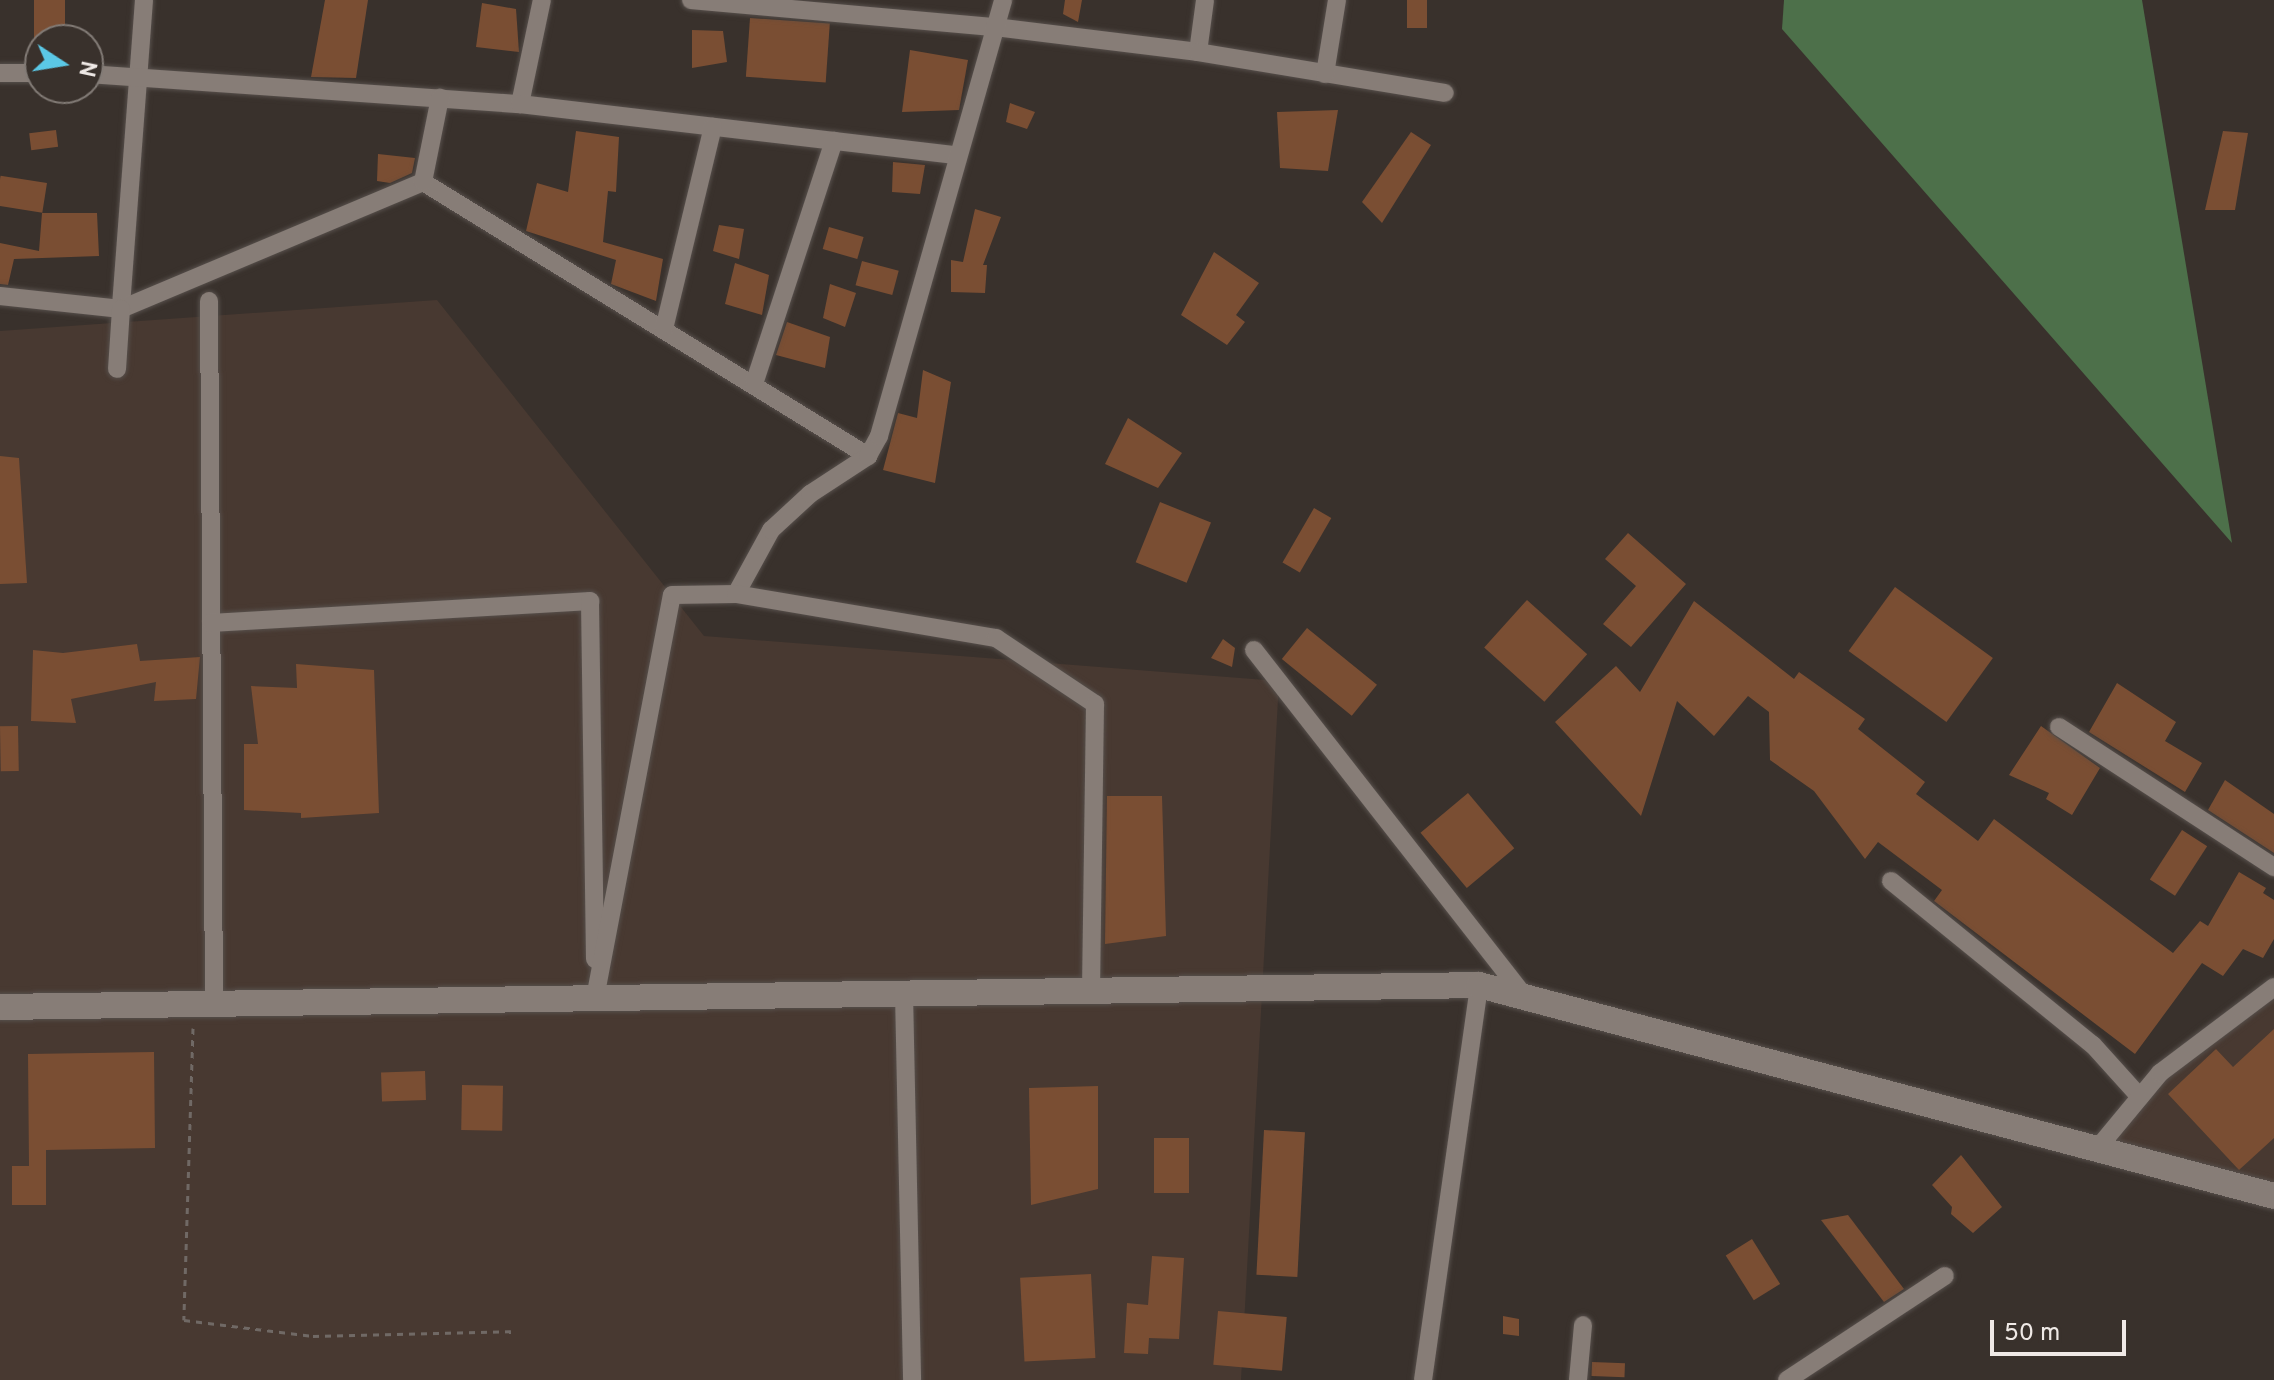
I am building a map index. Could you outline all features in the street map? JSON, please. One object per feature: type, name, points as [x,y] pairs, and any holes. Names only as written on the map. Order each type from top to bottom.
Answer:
[{"type":"main road","points":[[0,1007],[1479,985],[2274,1196]]},
{"type":"street","points":[[117,369],[144,0]]},
{"type":"street","points":[[520,104],[542,0]]},
{"type":"street","points":[[691,0],[995,27],[1198,52],[1445,93]]},
{"type":"street","points":[[736,594],[771,530],[810,494],[868,456],[879,436],[1003,0]]},
{"type":"street","points":[[1198,52],[1205,0]]},
{"type":"street","points":[[1325,74],[1337,0]]},
{"type":"street","points":[[0,73],[24,73]]},
{"type":"street","points":[[104,74],[139,74],[520,104],[957,155]]},
{"type":"street","points":[[423,182],[440,98]]},
{"type":"street","points":[[664,329],[713,127]]},
{"type":"street","points":[[754,384],[834,141]]},
{"type":"street","points":[[423,182],[868,456]]},
{"type":"street","points":[[0,296],[121,309],[423,182]]},
{"type":"street","points":[[204,1004],[211,623],[209,301]]},
{"type":"street","points":[[595,998],[672,595],[736,594],[996,638],[1095,704],[1091,991]]},
{"type":"street","points":[[211,623],[590,601],[595,998]]},
{"type":"street","points":[[1254,650],[1524,996]]},
{"type":"street","points":[[2059,727],[2274,867]]},
{"type":"street","points":[[1891,881],[2093,1045],[2140,1097]]},
{"type":"street","points":[[1423,1380],[1479,985]]},
{"type":"street","points":[[2097,1149],[2160,1073],[2274,987]]},
{"type":"street","points":[[904,993],[912,1380]]},
{"type":"street","points":[[1787,1380],[1945,1276]]},
{"type":"street","points":[[1578,1380],[1583,1325]]},
{"type":"path","points":[[204,1004],[184,1320],[313,1336],[511,1331]]},
{"type":"shaded area","points":[[437,300],[704,636],[1279,681],[1241,1380],[0,1380],[0,331]]},
{"type":"shaded area","points":[[2274,987],[2274,1196],[2097,1149],[2160,1073]]},
{"type":"green space","points":[[1784,0],[2142,0],[2232,543],[1782,29]]},
{"type":"building","points":[[34,0],[65,0],[65,24],[34,24]]},
{"type":"building","points":[[325,0],[368,0],[356,78],[311,77]]},
{"type":"building","points":[[1065,0],[1082,0],[1078,22],[1063,14]]},
{"type":"building","points":[[1407,0],[1427,0],[1427,28],[1407,28]]},
{"type":"building","points":[[482,3],[516,9],[519,52],[476,47]]},
{"type":"building","points":[[750,18],[830,24],[826,82],[746,77]]},
{"type":"building","points":[[692,30],[723,31],[727,62],[692,68]]},
{"type":"building","points":[[910,50],[968,60],[959,110],[902,112]]},
{"type":"building","points":[[1010,103],[1035,112],[1027,129],[1006,122]]},
{"type":"building","points":[[1338,110],[1328,171],[1280,168],[1277,112]]},
{"type":"building","points":[[56,130],[58,147],[31,150],[29,133]]},
{"type":"building","points":[[576,131],[619,137],[616,192],[608,191],[603,242],[663,259],[656,301],[611,284],[616,260],[526,231],[537,183],[568,192]]},
{"type":"building","points":[[2223,131],[2248,133],[2235,210],[2205,210]]},
{"type":"building","points":[[1411,132],[1431,145],[1382,223],[1362,202]]},
{"type":"building","points":[[378,154],[415,158],[412,173],[390,183],[377,181]]},
{"type":"building","points":[[893,162],[925,165],[920,194],[892,192]]},
{"type":"building","points":[[1,176],[47,183],[42,213],[0,206]]},
{"type":"building","points":[[975,209],[1001,217],[983,265],[987,265],[985,293],[951,292],[951,260],[963,262]]},
{"type":"building","points":[[42,213],[97,213],[99,256],[14,259],[8,285],[0,284],[0,243],[39,251]]},
{"type":"building","points":[[719,225],[744,229],[739,259],[713,251]]},
{"type":"building","points":[[829,227],[864,237],[857,259],[823,249]]},
{"type":"building","points":[[1214,252],[1259,283],[1236,315],[1245,322],[1227,345],[1181,315]]},
{"type":"building","points":[[862,261],[899,271],[892,295],[856,285]]},
{"type":"building","points":[[735,263],[769,275],[762,315],[725,304]]},
{"type":"building","points":[[830,284],[856,293],[845,327],[823,318]]},
{"type":"building","points":[[787,322],[830,337],[825,368],[776,355]]},
{"type":"building","points":[[923,370],[951,382],[935,483],[883,470],[898,413],[917,418]]},
{"type":"building","points":[[1128,418],[1182,453],[1158,488],[1105,464]]},
{"type":"building","points":[[0,456],[19,458],[27,583],[0,584]]},
{"type":"building","points":[[1160,502],[1211,523],[1187,583],[1136,562]]},
{"type":"building","points":[[1314,508],[1331,518],[1300,573],[1282,563]]},
{"type":"building","points":[[1628,533],[1686,584],[1631,647],[1603,624],[1636,586],[1605,559]]},
{"type":"building","points":[[1895,587],[1993,658],[1946,722],[1849,651]]},
{"type":"building","points":[[1527,600],[1587,654],[1544,702],[1484,648]]},
{"type":"building","points":[[1694,601],[1794,679],[1799,672],[1865,719],[1858,729],[1925,782],[1916,794],[1978,841],[1994,819],[2173,953],[2200,921],[2208,926],[2239,872],[2266,888],[2263,893],[2274,900],[2274,939],[2263,958],[2243,949],[2223,976],[2202,963],[2135,1054],[1934,901],[1942,890],[1878,842],[1865,859],[1814,791],[1770,760],[1769,712],[1748,696],[1714,736],[1677,701],[1641,816],[1555,722],[1616,666],[1640,692]]},
{"type":"building","points":[[1307,628],[1377,685],[1352,716],[1282,659]]},
{"type":"building","points":[[1223,639],[1235,648],[1232,667],[1211,658]]},
{"type":"building","points":[[137,644],[140,661],[200,657],[196,699],[154,701],[156,682],[71,699],[76,723],[31,721],[33,650],[63,653]]},
{"type":"building","points":[[296,664],[374,670],[379,813],[301,818],[301,813],[244,810],[244,744],[258,744],[251,686],[297,688]]},
{"type":"building","points":[[2117,683],[2176,722],[2165,741],[2202,763],[2185,792],[2089,732]]},
{"type":"building","points":[[0,726],[18,726],[19,771],[1,771]]},
{"type":"building","points":[[2041,726],[2100,768],[2072,815],[2046,799],[2049,793],[2009,775]]},
{"type":"building","points":[[2225,780],[2274,814],[2274,853],[2208,810]]},
{"type":"building","points":[[1468,793],[1514,848],[1467,888],[1421,833]]},
{"type":"building","points":[[1107,796],[1162,796],[1166,936],[1105,944]]},
{"type":"building","points":[[2182,830],[2207,846],[2175,896],[2150,879]]},
{"type":"building","points":[[2274,1029],[2274,1138],[2239,1170],[2168,1094],[2216,1049],[2233,1067]]},
{"type":"building","points":[[154,1052],[155,1148],[46,1150],[46,1205],[12,1205],[12,1166],[29,1166],[28,1054]]},
{"type":"building","points":[[425,1071],[426,1100],[382,1102],[381,1073]]},
{"type":"building","points":[[462,1085],[503,1086],[502,1131],[461,1130]]},
{"type":"building","points":[[1098,1086],[1098,1189],[1031,1205],[1029,1088]]},
{"type":"building","points":[[1264,1130],[1305,1132],[1297,1277],[1256,1275]]},
{"type":"building","points":[[1154,1138],[1189,1138],[1189,1193],[1154,1193]]},
{"type":"building","points":[[1961,1155],[2002,1207],[1973,1233],[1951,1214],[1952,1207],[1932,1185]]},
{"type":"building","points":[[1848,1215],[1904,1289],[1884,1302],[1821,1220]]},
{"type":"building","points":[[1752,1239],[1780,1284],[1754,1300],[1726,1255]]},
{"type":"building","points":[[1152,1256],[1184,1258],[1179,1339],[1149,1338],[1148,1354],[1124,1353],[1127,1303],[1148,1305]]},
{"type":"building","points":[[1091,1274],[1095,1358],[1024,1362],[1020,1278]]},
{"type":"building","points":[[1218,1311],[1287,1317],[1282,1371],[1213,1365]]},
{"type":"building","points":[[1503,1316],[1519,1319],[1519,1336],[1503,1334]]},
{"type":"building","points":[[1592,1362],[1625,1363],[1624,1377],[1592,1376]]}]
